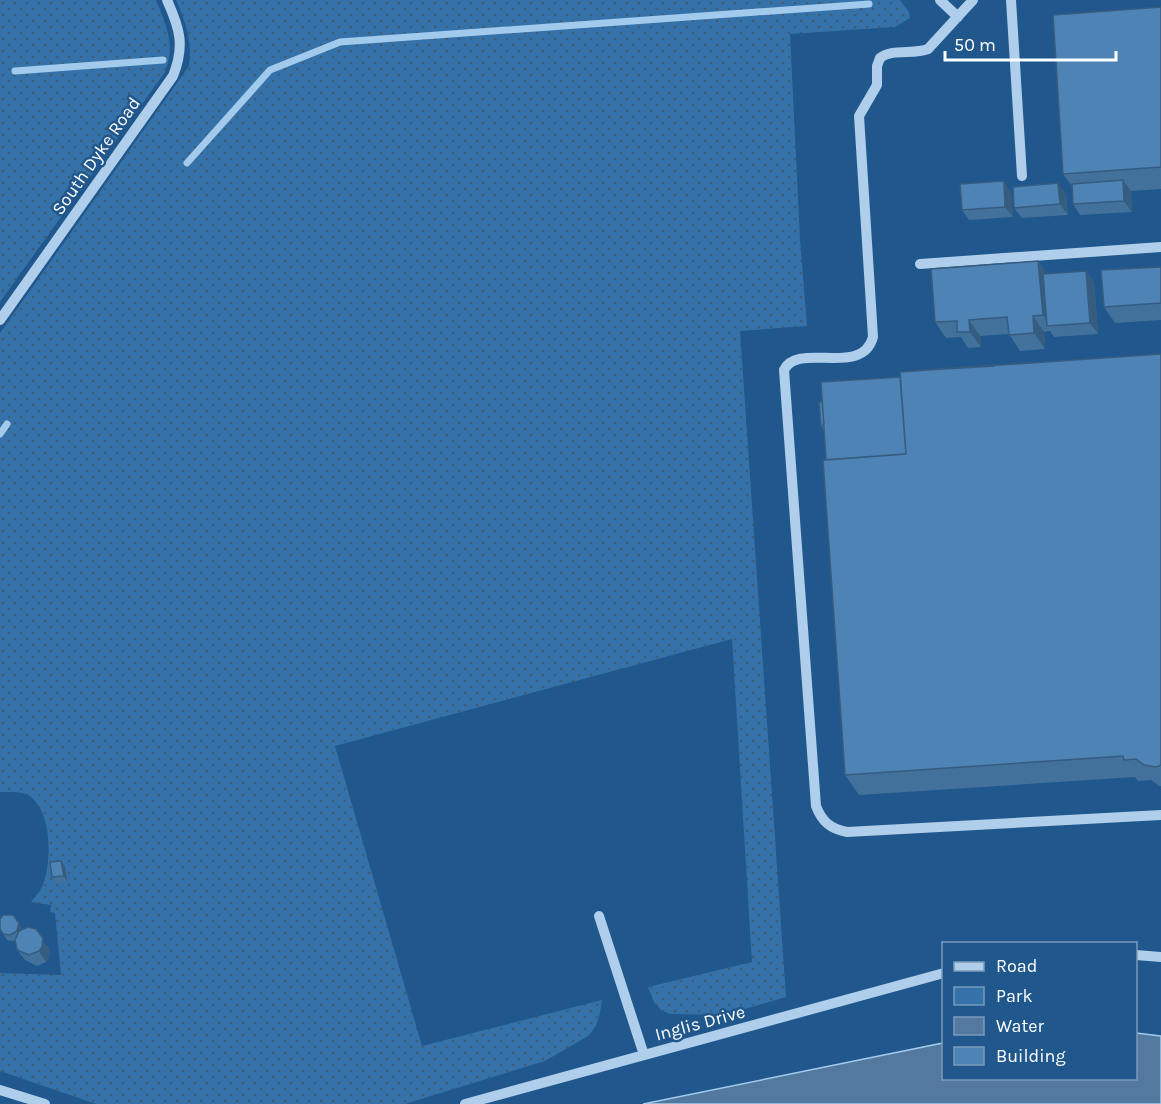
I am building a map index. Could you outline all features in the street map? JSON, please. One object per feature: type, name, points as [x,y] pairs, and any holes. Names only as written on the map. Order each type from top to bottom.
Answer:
[{"type":"street","name":"South Dyke Road","points":[[0,320],[173,76],[181,48],[179,30],[167,0]]},
{"type":"street","points":[[940,0],[958,17]]},
{"type":"street","points":[[973,0],[928,49],[887,54],[880,58],[877,66],[877,85],[859,116],[873,337],[871,345],[861,355],[797,360],[786,365],[784,370],[816,807],[827,824],[836,830],[847,832],[1161,815]]},
{"type":"street","points":[[1011,0],[1022,176]]},
{"type":"street","points":[[920,264],[1161,247]]},
{"type":"street","points":[[599,916],[644,1055]]},
{"type":"street","points":[[1137,955],[1161,957]]},
{"type":"street","name":"Inglis Drive","points":[[465,1104],[942,974]]},
{"type":"street","points":[[0,1090],[45,1104]]},
{"type":"green space","points":[[0,0],[156,0],[168,35],[170,53],[165,72],[0,302]]},
{"type":"green space","points":[[176,0],[900,0],[909,12],[910,18],[895,27],[790,34],[800,239],[807,326],[740,331],[786,997],[724,1015],[670,1014],[661,1010],[654,1002],[648,987],[752,962],[732,639],[335,746],[422,1046],[602,1000],[597,1024],[588,1036],[545,1061],[405,1104],[96,1104],[0,1071],[0,973],[61,975],[55,913],[50,912],[51,905],[31,902],[42,887],[48,865],[48,838],[42,812],[28,795],[18,792],[0,792],[0,333],[189,66],[190,48],[187,32]]},
{"type":"water","points":[[1137,1033],[1161,1036],[1161,1104],[643,1104],[942,1043],[942,1080],[1137,1080]]},
{"type":"building","points":[[1161,7],[1161,167],[1063,174],[1053,15]]},
{"type":"building","points":[[1123,180],[1124,201],[1073,204],[1072,184]]},
{"type":"building","points":[[1004,181],[1005,207],[962,210],[960,184]]},
{"type":"building","points":[[1058,183],[1060,204],[1014,208],[1013,187]]},
{"type":"building","points":[[1038,261],[1043,315],[1033,316],[1034,333],[1009,335],[1007,317],[969,320],[970,332],[957,332],[957,321],[935,322],[931,269]]},
{"type":"building","points":[[1161,267],[1161,303],[1104,307],[1101,270]]},
{"type":"building","points":[[1086,271],[1090,323],[1047,326],[1043,274]]},
{"type":"building","points":[[1161,354],[1161,765],[1156,767],[1144,765],[1136,759],[1124,760],[1123,756],[845,775],[823,460],[906,454],[900,372]]},
{"type":"building","points":[[994,365],[994,366],[910,371]]},
{"type":"building","points":[[900,377],[906,454],[826,460],[821,382]]},
{"type":"building","points":[[819,402],[822,402],[824,425],[821,426]]},
{"type":"building","points":[[61,861],[64,876],[52,877],[50,862]]},
{"type":"building","points":[[3,915],[13,915],[19,923],[17,931],[10,935],[3,934],[0,929],[0,919]]},
{"type":"building","points":[[28,927],[36,929],[43,938],[39,951],[29,955],[17,950],[15,940],[19,931]]},
{"type":"waterway","points":[[187,163],[270,70],[340,42],[869,4]]},
{"type":"waterway","points":[[15,71],[163,60]]},
{"type":"waterway","points":[[0,434],[7,424]]}]
